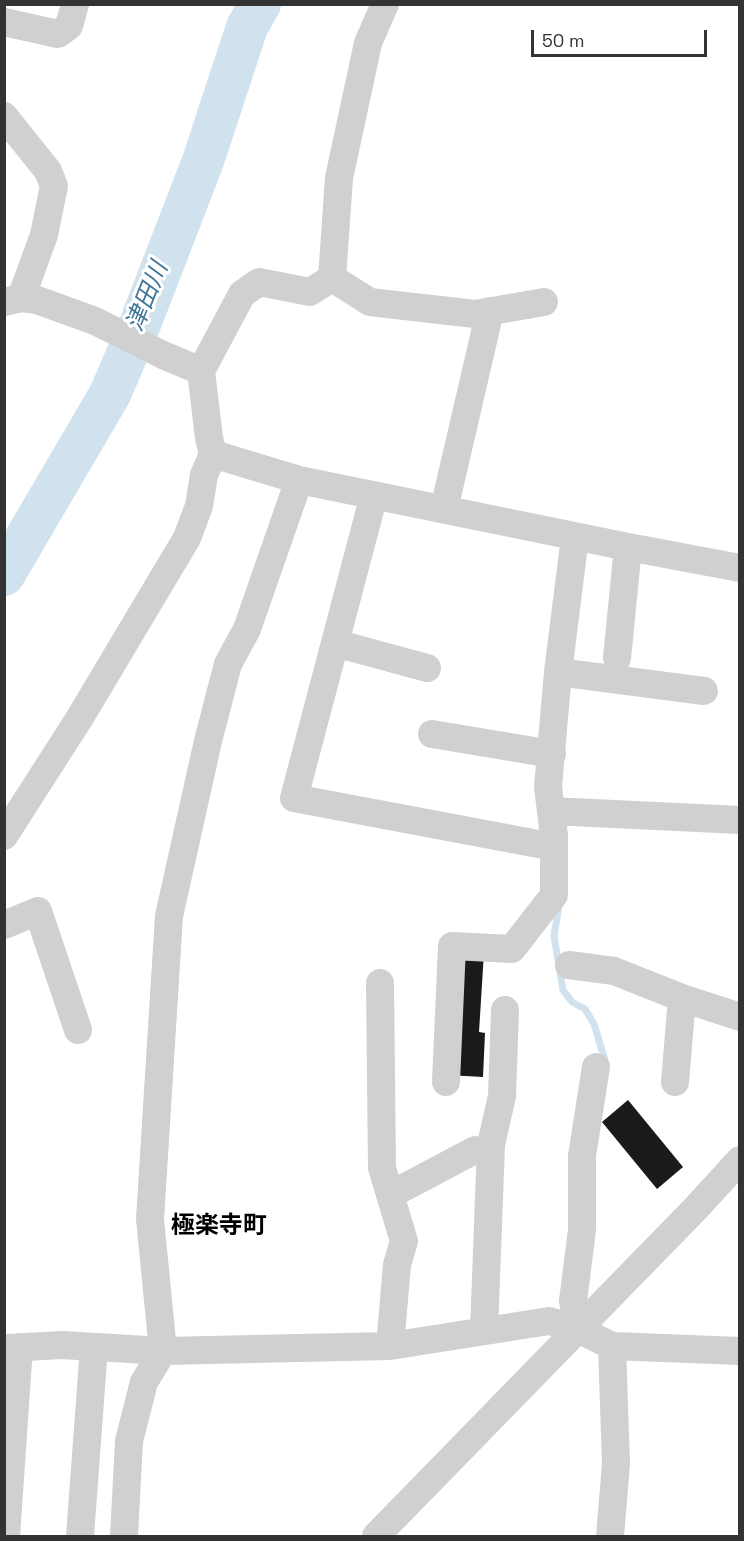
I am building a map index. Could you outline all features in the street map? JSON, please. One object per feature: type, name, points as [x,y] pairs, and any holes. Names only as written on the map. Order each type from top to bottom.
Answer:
[{"type":"street","points":[[4,22],[58,34],[69,26],[75,4]]},
{"type":"street","points":[[332,278],[339,178],[368,44],[385,4]]},
{"type":"street","points":[[4,116],[48,171],[54,186],[44,235],[13,300],[37,300],[95,321],[201,371]]},
{"type":"street","points":[[332,278],[370,302],[475,314],[544,302]]},
{"type":"street","points":[[6,828],[79,719],[187,538],[199,507],[204,475],[213,454],[201,371],[242,294],[259,282],[310,292],[332,278]]},
{"type":"street","points":[[444,510],[490,311]]},
{"type":"street","points":[[213,454],[299,480],[575,537],[740,568]]},
{"type":"street","points":[[124,1536],[129,1441],[144,1382],[164,1351],[150,1219],[169,916],[208,741],[228,664],[247,629],[299,480]]},
{"type":"street","points":[[374,495],[294,798],[554,847]]},
{"type":"street","points":[[446,1082],[452,946],[512,949],[554,895],[554,847],[548,787],[558,672],[575,537]]},
{"type":"street","points":[[617,658],[628,547]]},
{"type":"street","points":[[335,643],[427,668]]},
{"type":"street","points":[[558,672],[704,691]]},
{"type":"street","points":[[432,734],[552,754]]},
{"type":"street","points":[[551,811],[740,820]]},
{"type":"street","points":[[4,925],[38,912],[78,1030]]},
{"type":"street","points":[[569,965],[613,982],[682,998],[740,1017]]},
{"type":"street","points":[[381,983],[382,1168],[404,1241],[398,1265],[390,1346]]},
{"type":"street","points":[[675,1082],[682,998]]},
{"type":"street","points":[[484,1331],[500,1196],[491,1144],[512,1097],[505,1010]]},
{"type":"street","points":[[578,1329],[573,1301],[582,1230],[572,1194],[582,1156],[596,1067]]},
{"type":"street","points":[[390,1195],[475,1150]]},
{"type":"street","points":[[376,1536],[740,1160]]},
{"type":"street","points":[[6,1536],[9,1349],[62,1345],[164,1351],[390,1346],[549,1321],[578,1329],[612,1346],[740,1351]]},
{"type":"street","points":[[610,1536],[616,1464],[612,1346]]},
{"type":"street","points":[[80,1536],[94,1347]]},
{"type":"building","points":[[455,951],[484,952],[479,1032],[485,1033],[483,1077],[447,1075]]},
{"type":"building","points":[[628,1100],[683,1167],[657,1189],[602,1122]]},
{"type":"waterway","name":"津田川","points":[[4,575],[110,394],[140,324],[203,161],[247,27],[260,4]]},
{"type":"waterway","points":[[559,906],[554,936],[563,990],[572,1002],[585,1009],[594,1024],[606,1064]]},
{"type":"district","name":"極楽寺町","points":[[219,1226]]}]
